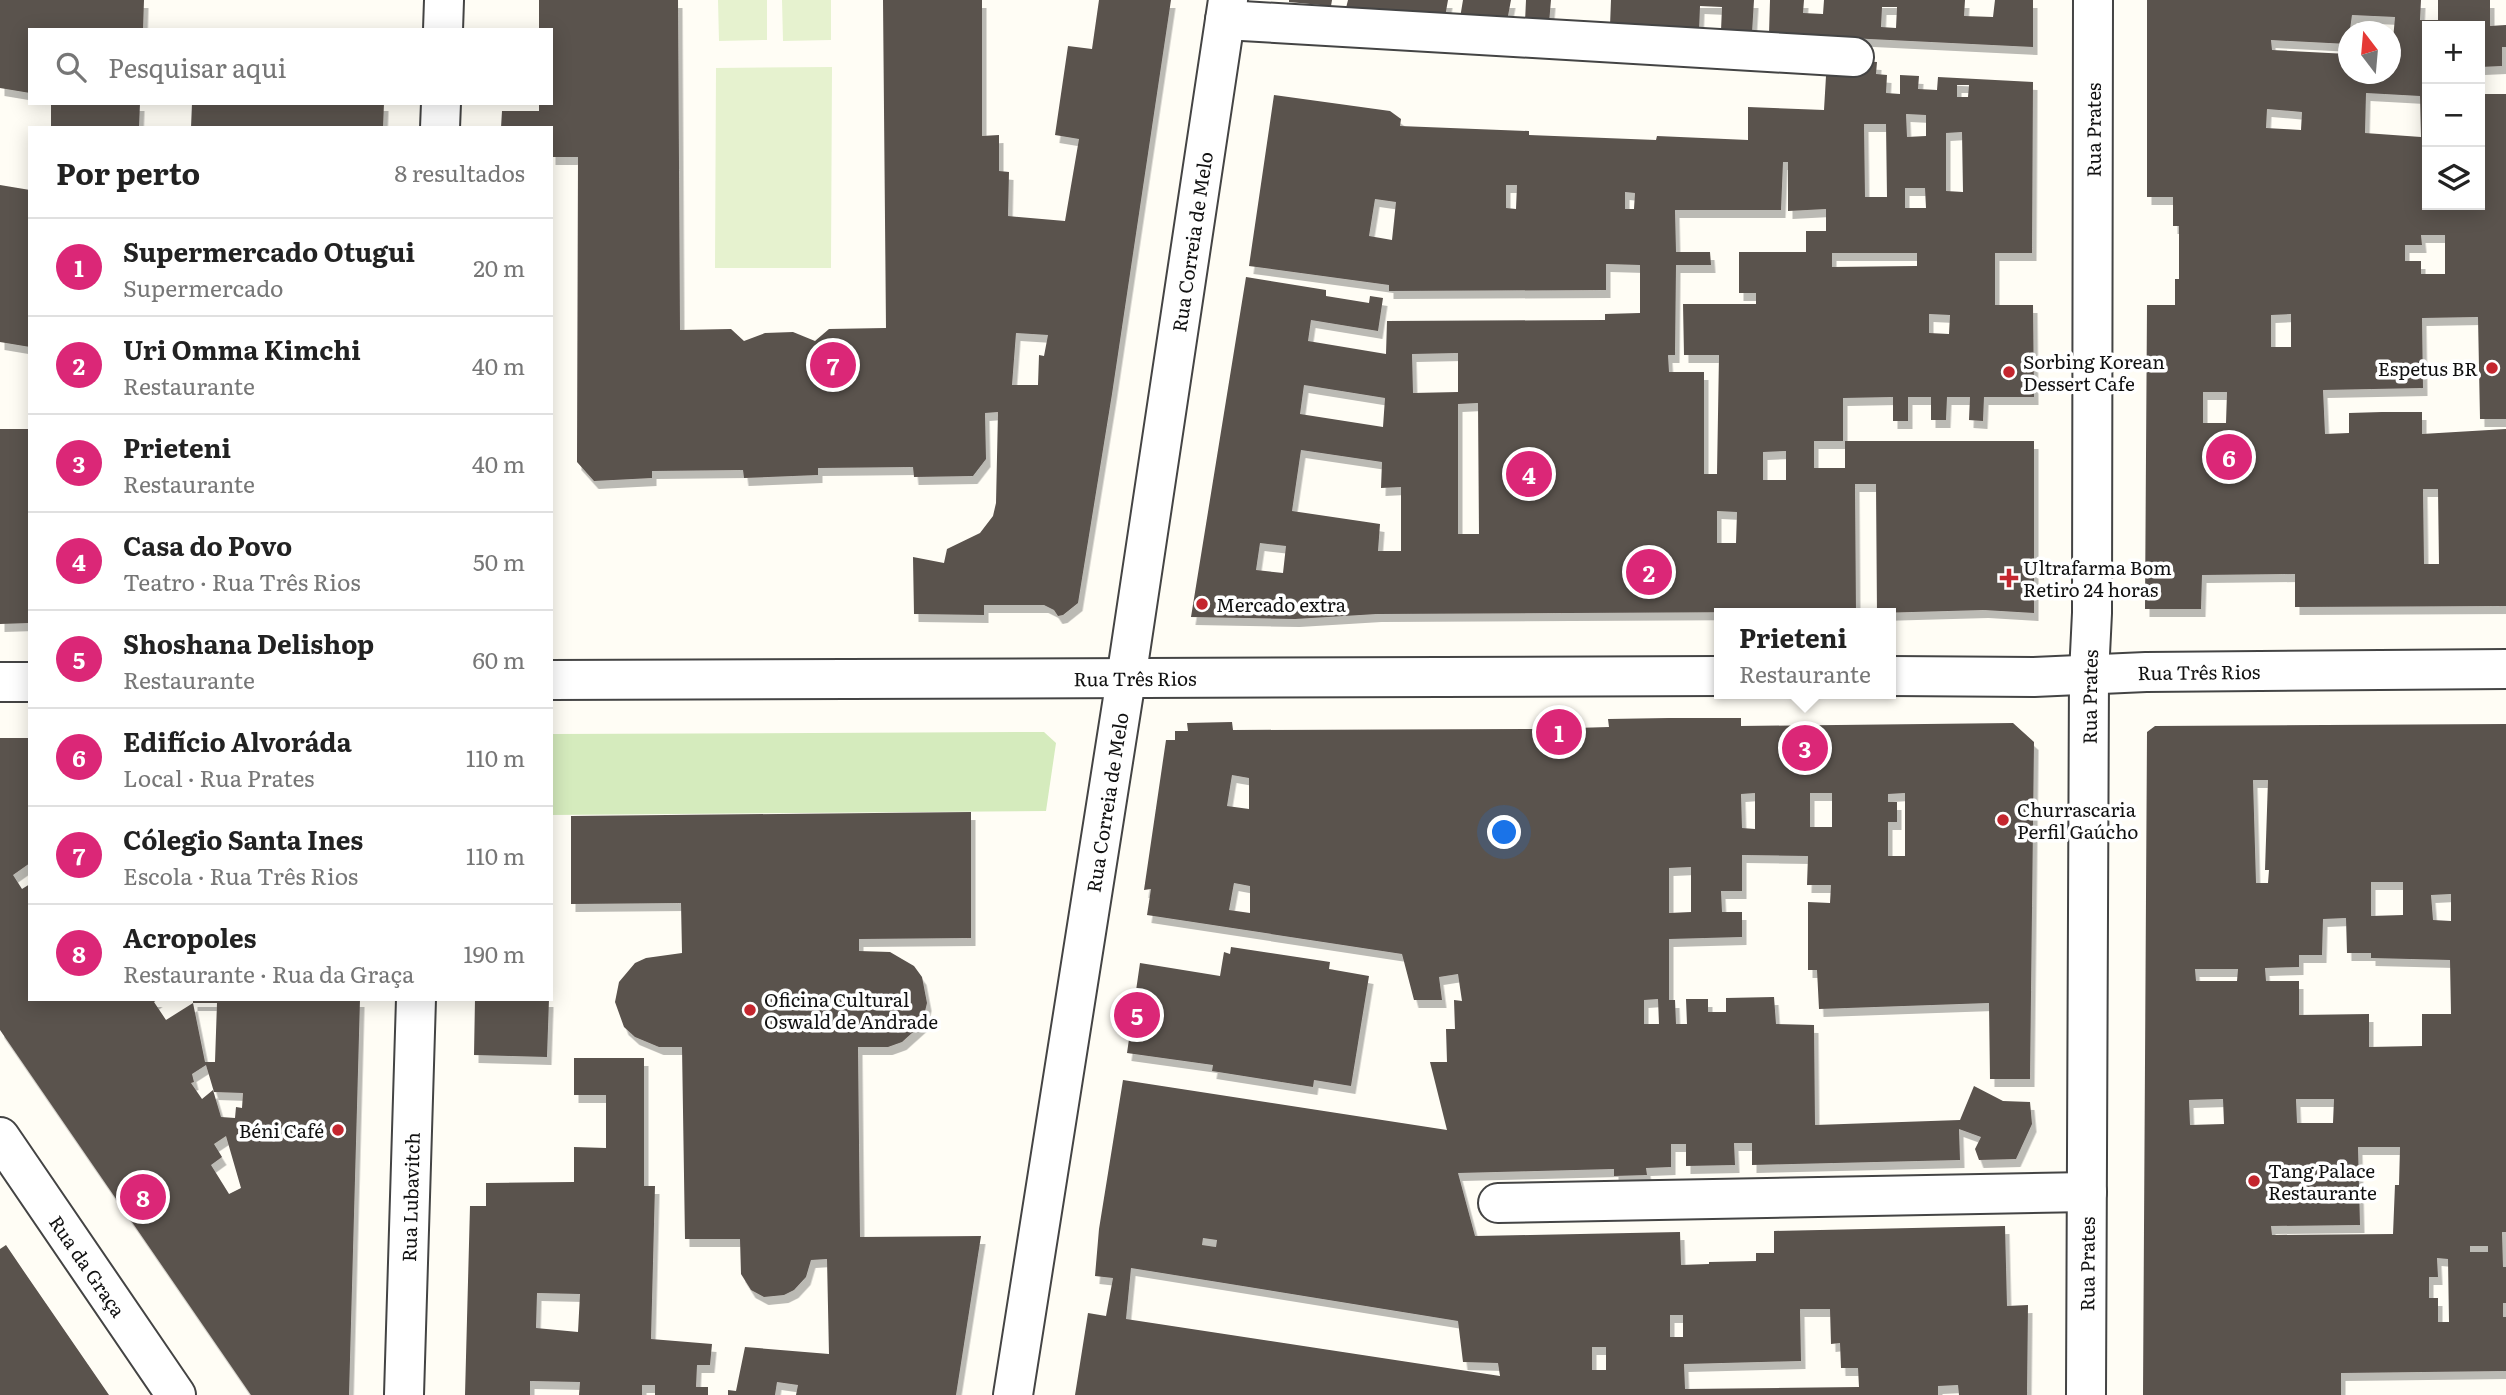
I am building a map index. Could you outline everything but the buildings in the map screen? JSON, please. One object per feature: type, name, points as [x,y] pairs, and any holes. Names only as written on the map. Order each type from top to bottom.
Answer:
[{"type":"street","points":[[443,28],[444,0]]},
{"type":"street","name":"Rua Prates","points":[[2086,1395],[2093,0]]},
{"type":"street","points":[[1226,10],[1854,57]]},
{"type":"street","name":"Rua Correia de Melo","points":[[1013,1395],[1126,679],[1226,10]]},
{"type":"street","points":[[440,126],[441,105]]},
{"type":"street","name":"Rua Três Rios","points":[[1896,676],[2034,677],[2146,672],[2506,669]]},
{"type":"street","name":"Rua Três Rios","points":[[553,680],[1714,676]]},
{"type":"street","points":[[0,682],[28,682]]},
{"type":"street","name":"Rua Lubavitch","points":[[404,1395],[416,1001]]},
{"type":"street","name":"Rua da Graça","points":[[0,1137],[176,1395]]},
{"type":"street","points":[[1498,1203],[2087,1192]]},
{"type":"green space","points":[[718,0],[767,0],[767,40],[719,41]]},
{"type":"green space","points":[[782,0],[831,0],[831,40],[783,41]]},
{"type":"green space","points":[[832,67],[831,268],[715,268],[716,68]]},
{"type":"green space","points":[[1044,732],[1056,743],[1046,811],[553,815],[553,734]]},
{"type":"place","name":"Cólegio Santa Ines","points":[[833,365]]},
{"type":"place","name":"Espetus BR","points":[[2492,368]]},
{"type":"place","name":"Sorbing Korean Dessert Cafe","points":[[2009,372]]},
{"type":"place","name":"Edifício Alvoráda","points":[[2229,457]]},
{"type":"place","name":"Casa do Povo","points":[[1529,474]]},
{"type":"place","name":"Uri Omma Kimchi","points":[[1649,572]]},
{"type":"place","name":"Ultrafarma Bom Retiro 24 horas","points":[[2009,578]]},
{"type":"place","name":"Mercado extra","points":[[1202,604]]},
{"type":"place","name":"Supermercado Otugui","points":[[1559,732]]},
{"type":"place","name":"Prieteni","points":[[1805,748]]},
{"type":"place","name":"Churrascaria Perfil Gaúcho","points":[[2003,820]]},
{"type":"place","name":"Oficina Cultural Oswald de Andrade","points":[[750,1010]]},
{"type":"place","name":"Shoshana Delishop","points":[[1137,1015]]},
{"type":"place","name":"Béni Café","points":[[338,1130]]},
{"type":"place","name":"Tang Palace Restaurante","points":[[2254,1181]]},
{"type":"place","name":"Acropoles","points":[[143,1197]]}]
